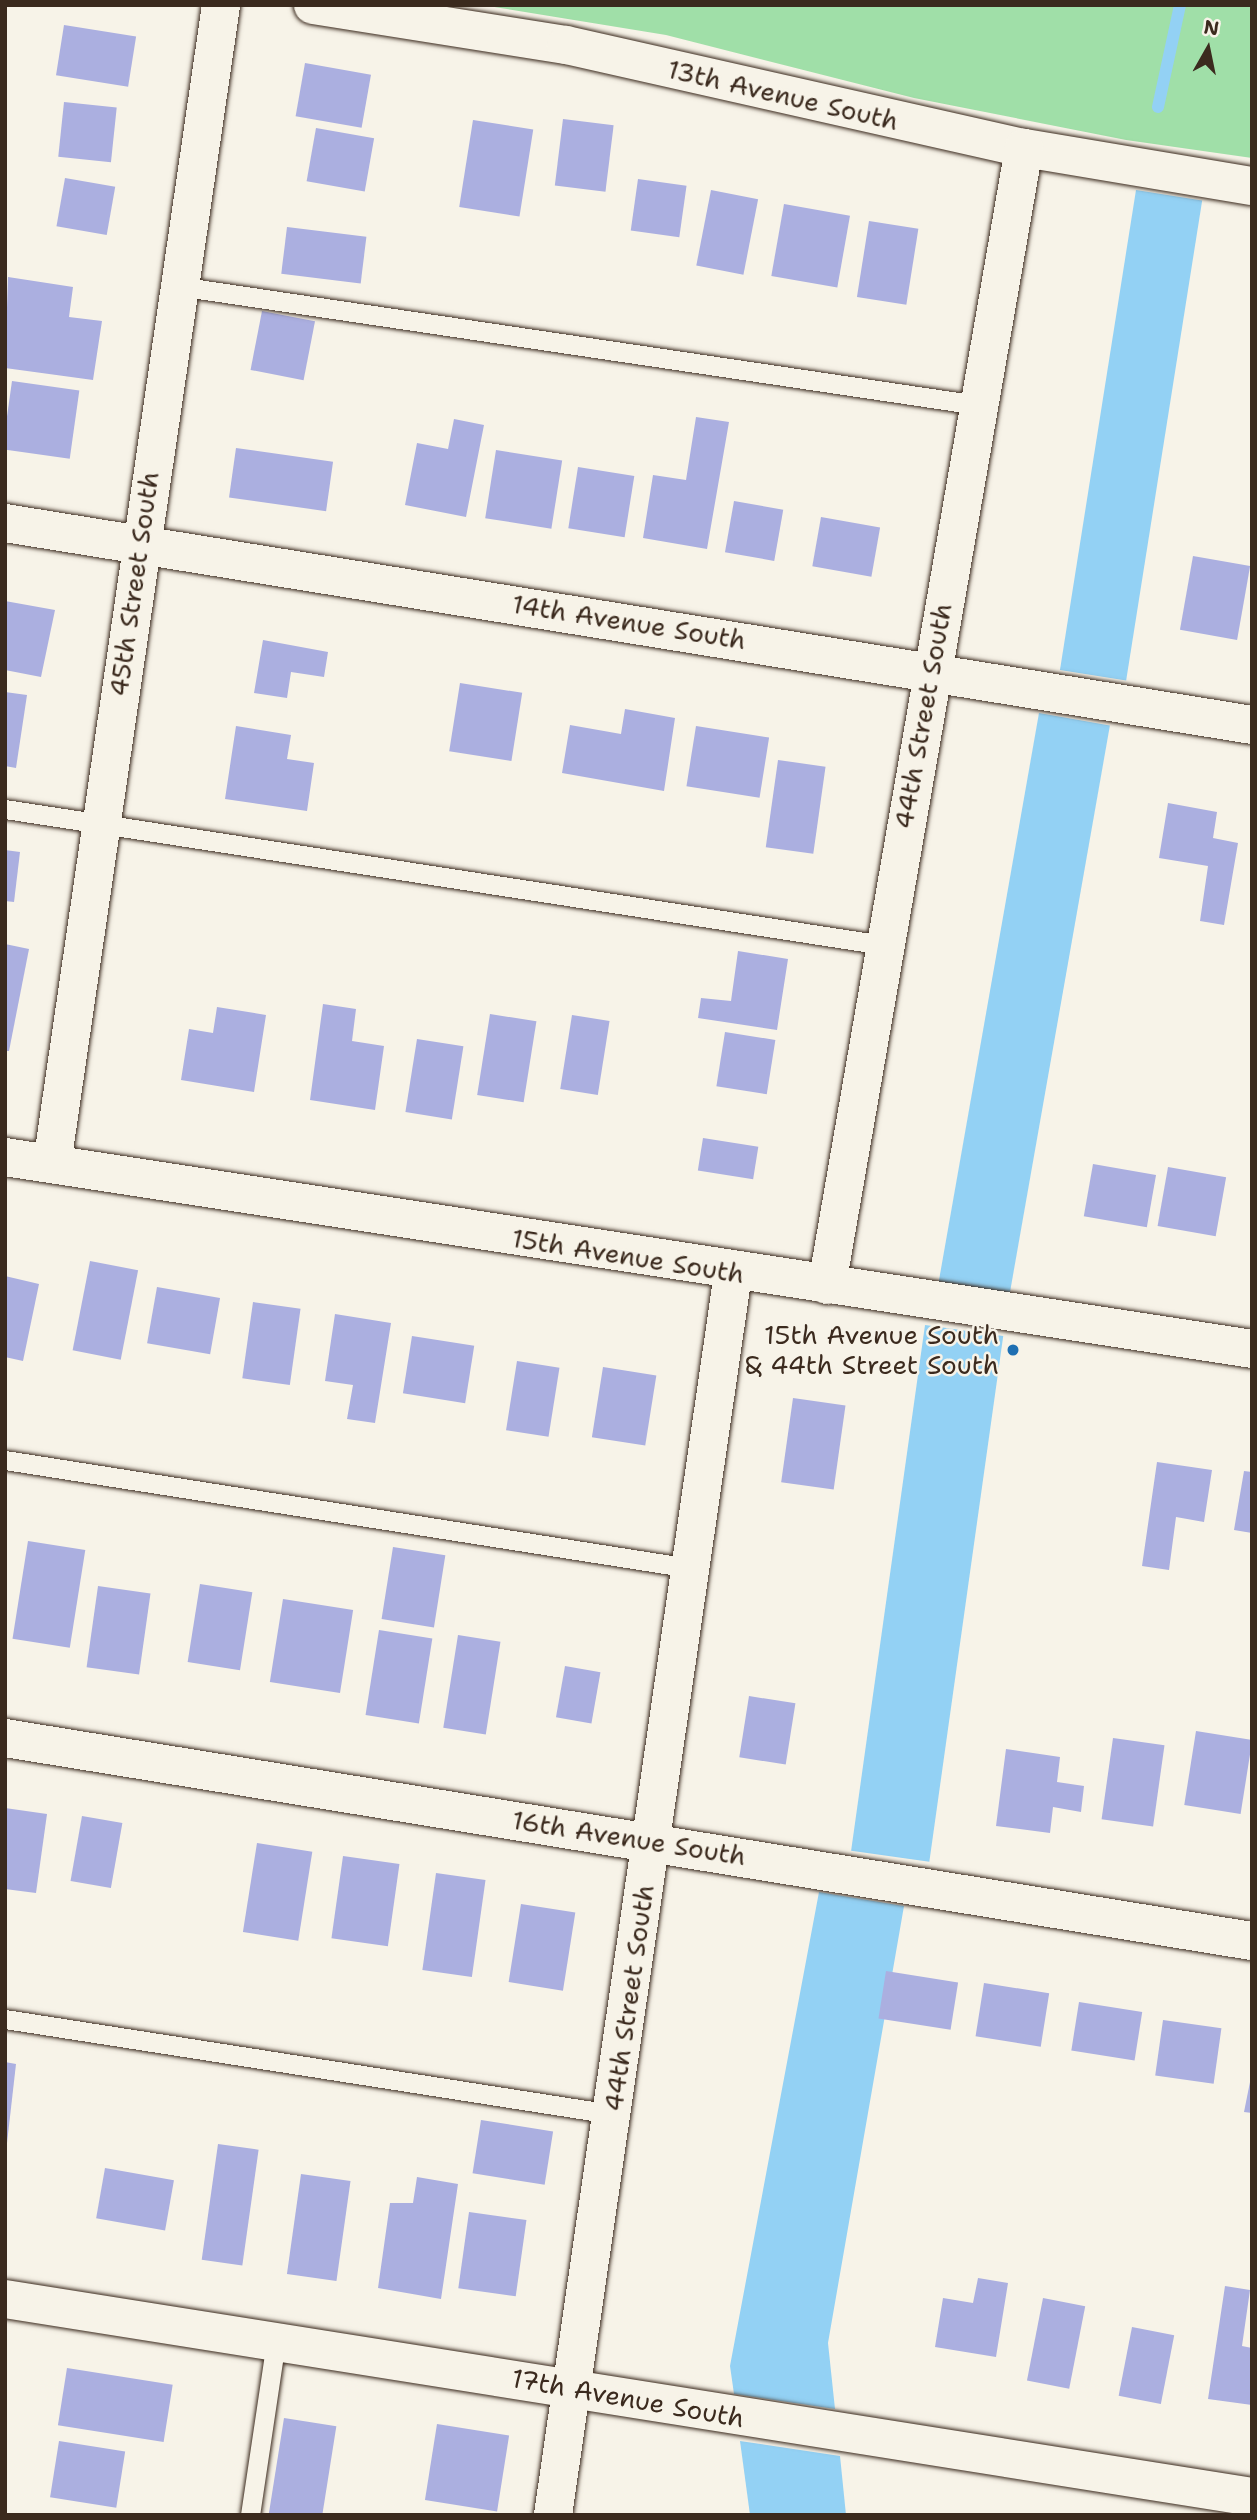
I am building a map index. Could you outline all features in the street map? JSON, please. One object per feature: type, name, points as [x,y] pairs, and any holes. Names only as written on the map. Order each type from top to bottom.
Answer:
[{"type":"street","name":"45th Street South","points":[[52,1164],[139,543],[221,5]]},
{"type":"street","name":"13th Avenue South","points":[[313,5],[566,45],[1024,148],[1252,186]]},
{"type":"street","name":"44th Street South","points":[[827,1285],[930,671],[1024,148]]},
{"type":"street","name":"14th Avenue South","points":[[5,523],[1252,725]]},
{"type":"street","name":"15th Avenue South","points":[[5,1157],[733,1273],[1252,1349]]},
{"type":"street","name":"44th Street South","points":[[553,2515],[733,1273]]},
{"type":"street","name":"16th Avenue South","points":[[5,1738],[1252,1941]]},
{"type":"street","name":"17th Avenue South","points":[[5,2299],[1252,2497]]},
{"type":"lane","points":[[178,286],[978,405]]},
{"type":"lane","points":[[5,809],[883,945]]},
{"type":"lane","points":[[5,1460],[690,1568]]},
{"type":"lane","points":[[5,2019],[612,2114]]},
{"type":"lane","points":[[250,2515],[276,2341]]},
{"type":"green space","points":[[482,5],[1252,5],[1252,158],[1126,140],[914,98],[666,35]]},
{"type":"water","points":[[1136,190],[1202,200],[1126,680],[1060,670]]},
{"type":"water","points":[[1039,713],[1110,726],[1010,1294],[939,1281]]},
{"type":"water","points":[[925,1325],[1003,1336],[929,1862],[851,1851]]},
{"type":"water","points":[[819,1892],[904,1906],[828,2343],[835,2409],[734,2394],[730,2366]]},
{"type":"water","points":[[740,2441],[840,2456],[846,2515],[750,2515]]},
{"type":"building","points":[[64,25],[136,36],[128,87],[56,75]]},
{"type":"building","points":[[305,63],[371,75],[362,128],[296,116]]},
{"type":"building","points":[[64,102],[117,108],[111,162],[58,157]]},
{"type":"building","points":[[563,119],[614,125],[605,192],[555,186]]},
{"type":"building","points":[[473,120],[533,130],[519,216],[459,207]]},
{"type":"building","points":[[316,128],[374,138],[365,191],[307,181]]},
{"type":"building","points":[[65,178],[115,187],[107,235],[56,226]]},
{"type":"building","points":[[638,179],[687,186],[679,237],[631,230]]},
{"type":"building","points":[[711,190],[758,199],[743,275],[696,266]]},
{"type":"building","points":[[784,204],[850,216],[837,288],[771,276]]},
{"type":"building","points":[[869,221],[918,229],[906,305],[857,297]]},
{"type":"building","points":[[287,227],[366,237],[361,283],[281,274]]},
{"type":"building","points":[[8,277],[73,287],[69,317],[102,321],[93,380],[5,368]]},
{"type":"building","points":[[262,311],[315,321],[304,380],[251,370]]},
{"type":"building","points":[[12,381],[79,390],[70,459],[5,450]]},
{"type":"building","points":[[696,417],[729,422],[707,549],[643,538],[653,475],[686,480]]},
{"type":"building","points":[[454,419],[484,425],[466,517],[405,505],[417,443],[448,449]]},
{"type":"building","points":[[236,448],[333,462],[326,511],[229,498]]},
{"type":"building","points":[[496,450],[562,460],[551,529],[485,518]]},
{"type":"building","points":[[578,467],[634,476],[625,537],[568,528]]},
{"type":"building","points":[[734,501],[783,510],[774,561],[725,552]]},
{"type":"building","points":[[821,517],[880,527],[871,577],[812,566]]},
{"type":"building","points":[[1193,556],[1250,566],[1237,640],[1180,630]]},
{"type":"building","points":[[5,601],[55,610],[41,677],[5,670]]},
{"type":"building","points":[[263,640],[328,652],[324,677],[291,672],[287,698],[254,693]]},
{"type":"building","points":[[460,683],[522,693],[511,761],[449,751]]},
{"type":"building","points":[[5,692],[27,695],[16,768],[5,766]]},
{"type":"building","points":[[625,709],[675,718],[664,791],[562,773],[570,725],[621,734]]},
{"type":"building","points":[[236,726],[291,735],[287,759],[314,763],[307,811],[225,799]]},
{"type":"building","points":[[696,726],[769,738],[760,798],[686,786]]},
{"type":"building","points":[[778,760],[826,767],[813,854],[766,847]]},
{"type":"building","points":[[1168,803],[1217,812],[1213,838],[1238,843],[1224,925],[1200,921],[1208,866],[1159,858]]},
{"type":"building","points":[[5,850],[20,852],[14,902],[5,901]]},
{"type":"building","points":[[5,944],[29,949],[9,1051],[5,1051]]},
{"type":"building","points":[[738,951],[788,959],[777,1030],[698,1018],[701,998],[731,1001]]},
{"type":"building","points":[[323,1004],[356,1009],[352,1041],[384,1046],[375,1110],[310,1100]]},
{"type":"building","points":[[217,1007],[266,1015],[254,1092],[181,1080],[189,1029],[213,1033]]},
{"type":"building","points":[[490,1014],[536,1021],[524,1102],[477,1095]]},
{"type":"building","points":[[572,1015],[610,1021],[598,1095],[560,1089]]},
{"type":"building","points":[[725,1032],[775,1040],[767,1094],[716,1086]]},
{"type":"building","points":[[417,1039],[463,1046],[452,1119],[405,1112]]},
{"type":"building","points":[[703,1138],[758,1147],[753,1179],[698,1171]]},
{"type":"building","points":[[1093,1164],[1156,1175],[1147,1227],[1084,1216]]},
{"type":"building","points":[[1168,1167],[1226,1177],[1216,1236],[1158,1226]]},
{"type":"building","points":[[90,1261],[138,1270],[121,1360],[73,1350]]},
{"type":"building","points":[[5,1276],[39,1284],[23,1361],[5,1357]]},
{"type":"building","points":[[157,1287],[220,1298],[210,1354],[147,1343]]},
{"type":"building","points":[[253,1302],[301,1309],[290,1385],[242,1378]]},
{"type":"building","points":[[335,1314],[391,1323],[375,1423],[347,1419],[353,1385],[325,1381]]},
{"type":"building","points":[[412,1336],[474,1346],[465,1403],[403,1393]]},
{"type":"building","points":[[517,1361],[559,1368],[549,1437],[506,1430]]},
{"type":"building","points":[[603,1367],[656,1375],[645,1446],[592,1437]]},
{"type":"building","points":[[793,1398],[845,1405],[834,1490],[781,1482]]},
{"type":"building","points":[[1157,1462],[1212,1470],[1204,1522],[1176,1517],[1169,1570],[1142,1566]]},
{"type":"building","points":[[1244,1471],[1252,1472],[1252,1533],[1234,1530]]},
{"type":"building","points":[[28,1541],[85,1550],[70,1648],[13,1639]]},
{"type":"building","points":[[393,1547],[445,1555],[434,1627],[382,1619]]},
{"type":"building","points":[[200,1584],[252,1592],[240,1670],[188,1662]]},
{"type":"building","points":[[98,1586],[150,1593],[139,1675],[87,1667]]},
{"type":"building","points":[[283,1599],[353,1610],[340,1693],[270,1682]]},
{"type":"building","points":[[379,1630],[432,1638],[419,1723],[366,1715]]},
{"type":"building","points":[[458,1635],[500,1642],[486,1735],[443,1728]]},
{"type":"building","points":[[565,1666],[600,1672],[591,1723],[556,1717]]},
{"type":"building","points":[[749,1696],[795,1703],[786,1765],[739,1757]]},
{"type":"building","points":[[1196,1731],[1252,1740],[1241,1814],[1184,1805]]},
{"type":"building","points":[[1113,1738],[1164,1745],[1153,1826],[1102,1819]]},
{"type":"building","points":[[1006,1749],[1060,1757],[1057,1782],[1084,1786],[1081,1812],[1053,1807],[1050,1833],[996,1826]]},
{"type":"building","points":[[5,1808],[47,1814],[36,1893],[5,1889]]},
{"type":"building","points":[[82,1816],[122,1823],[111,1888],[71,1881]]},
{"type":"building","points":[[257,1843],[312,1852],[298,1941],[243,1932]]},
{"type":"building","points":[[343,1856],[399,1864],[388,1946],[331,1938]]},
{"type":"building","points":[[436,1873],[486,1880],[472,1977],[422,1970]]},
{"type":"building","points":[[521,1904],[575,1913],[563,1991],[509,1982]]},
{"type":"building","points":[[886,1971],[958,1982],[951,2030],[878,2018]]},
{"type":"building","points":[[984,1983],[1049,1993],[1041,2047],[976,2036]]},
{"type":"building","points":[[1079,2002],[1142,2012],[1135,2060],[1071,2050]]},
{"type":"building","points":[[1163,2020],[1221,2028],[1214,2084],[1155,2075]]},
{"type":"building","points":[[5,2062],[16,2064],[7,2143],[5,2143]]},
{"type":"building","points":[[1252,2072],[1252,2113],[1244,2112]]},
{"type":"building","points":[[481,2120],[553,2131],[545,2185],[473,2173]]},
{"type":"building","points":[[218,2144],[259,2150],[242,2266],[202,2260]]},
{"type":"building","points":[[105,2168],[174,2180],[165,2230],[96,2218]]},
{"type":"building","points":[[301,2174],[351,2181],[336,2281],[287,2274]]},
{"type":"building","points":[[417,2177],[458,2184],[441,2299],[378,2288],[390,2203],[413,2203]]},
{"type":"building","points":[[469,2212],[526,2220],[516,2296],[458,2288]]},
{"type":"building","points":[[978,2278],[1008,2283],[996,2357],[935,2347],[943,2298],[973,2303]]},
{"type":"building","points":[[1225,2286],[1250,2290],[1242,2346],[1252,2348],[1252,2405],[1208,2399]]},
{"type":"building","points":[[1043,2298],[1085,2306],[1069,2389],[1027,2380]]},
{"type":"building","points":[[1132,2327],[1174,2335],[1161,2404],[1119,2396]]},
{"type":"building","points":[[67,2368],[173,2385],[164,2442],[58,2425]]},
{"type":"building","points":[[284,2418],[336,2426],[322,2515],[269,2515]]},
{"type":"building","points":[[437,2424],[509,2435],[497,2511],[425,2500]]},
{"type":"building","points":[[59,2441],[125,2451],[116,2508],[50,2497]]},
{"type":"waterway","points":[[1158,107],[1180,5]]},
{"type":"place","name":"15th Avenue South & 44th Street South","points":[[1013,1350]]}]
